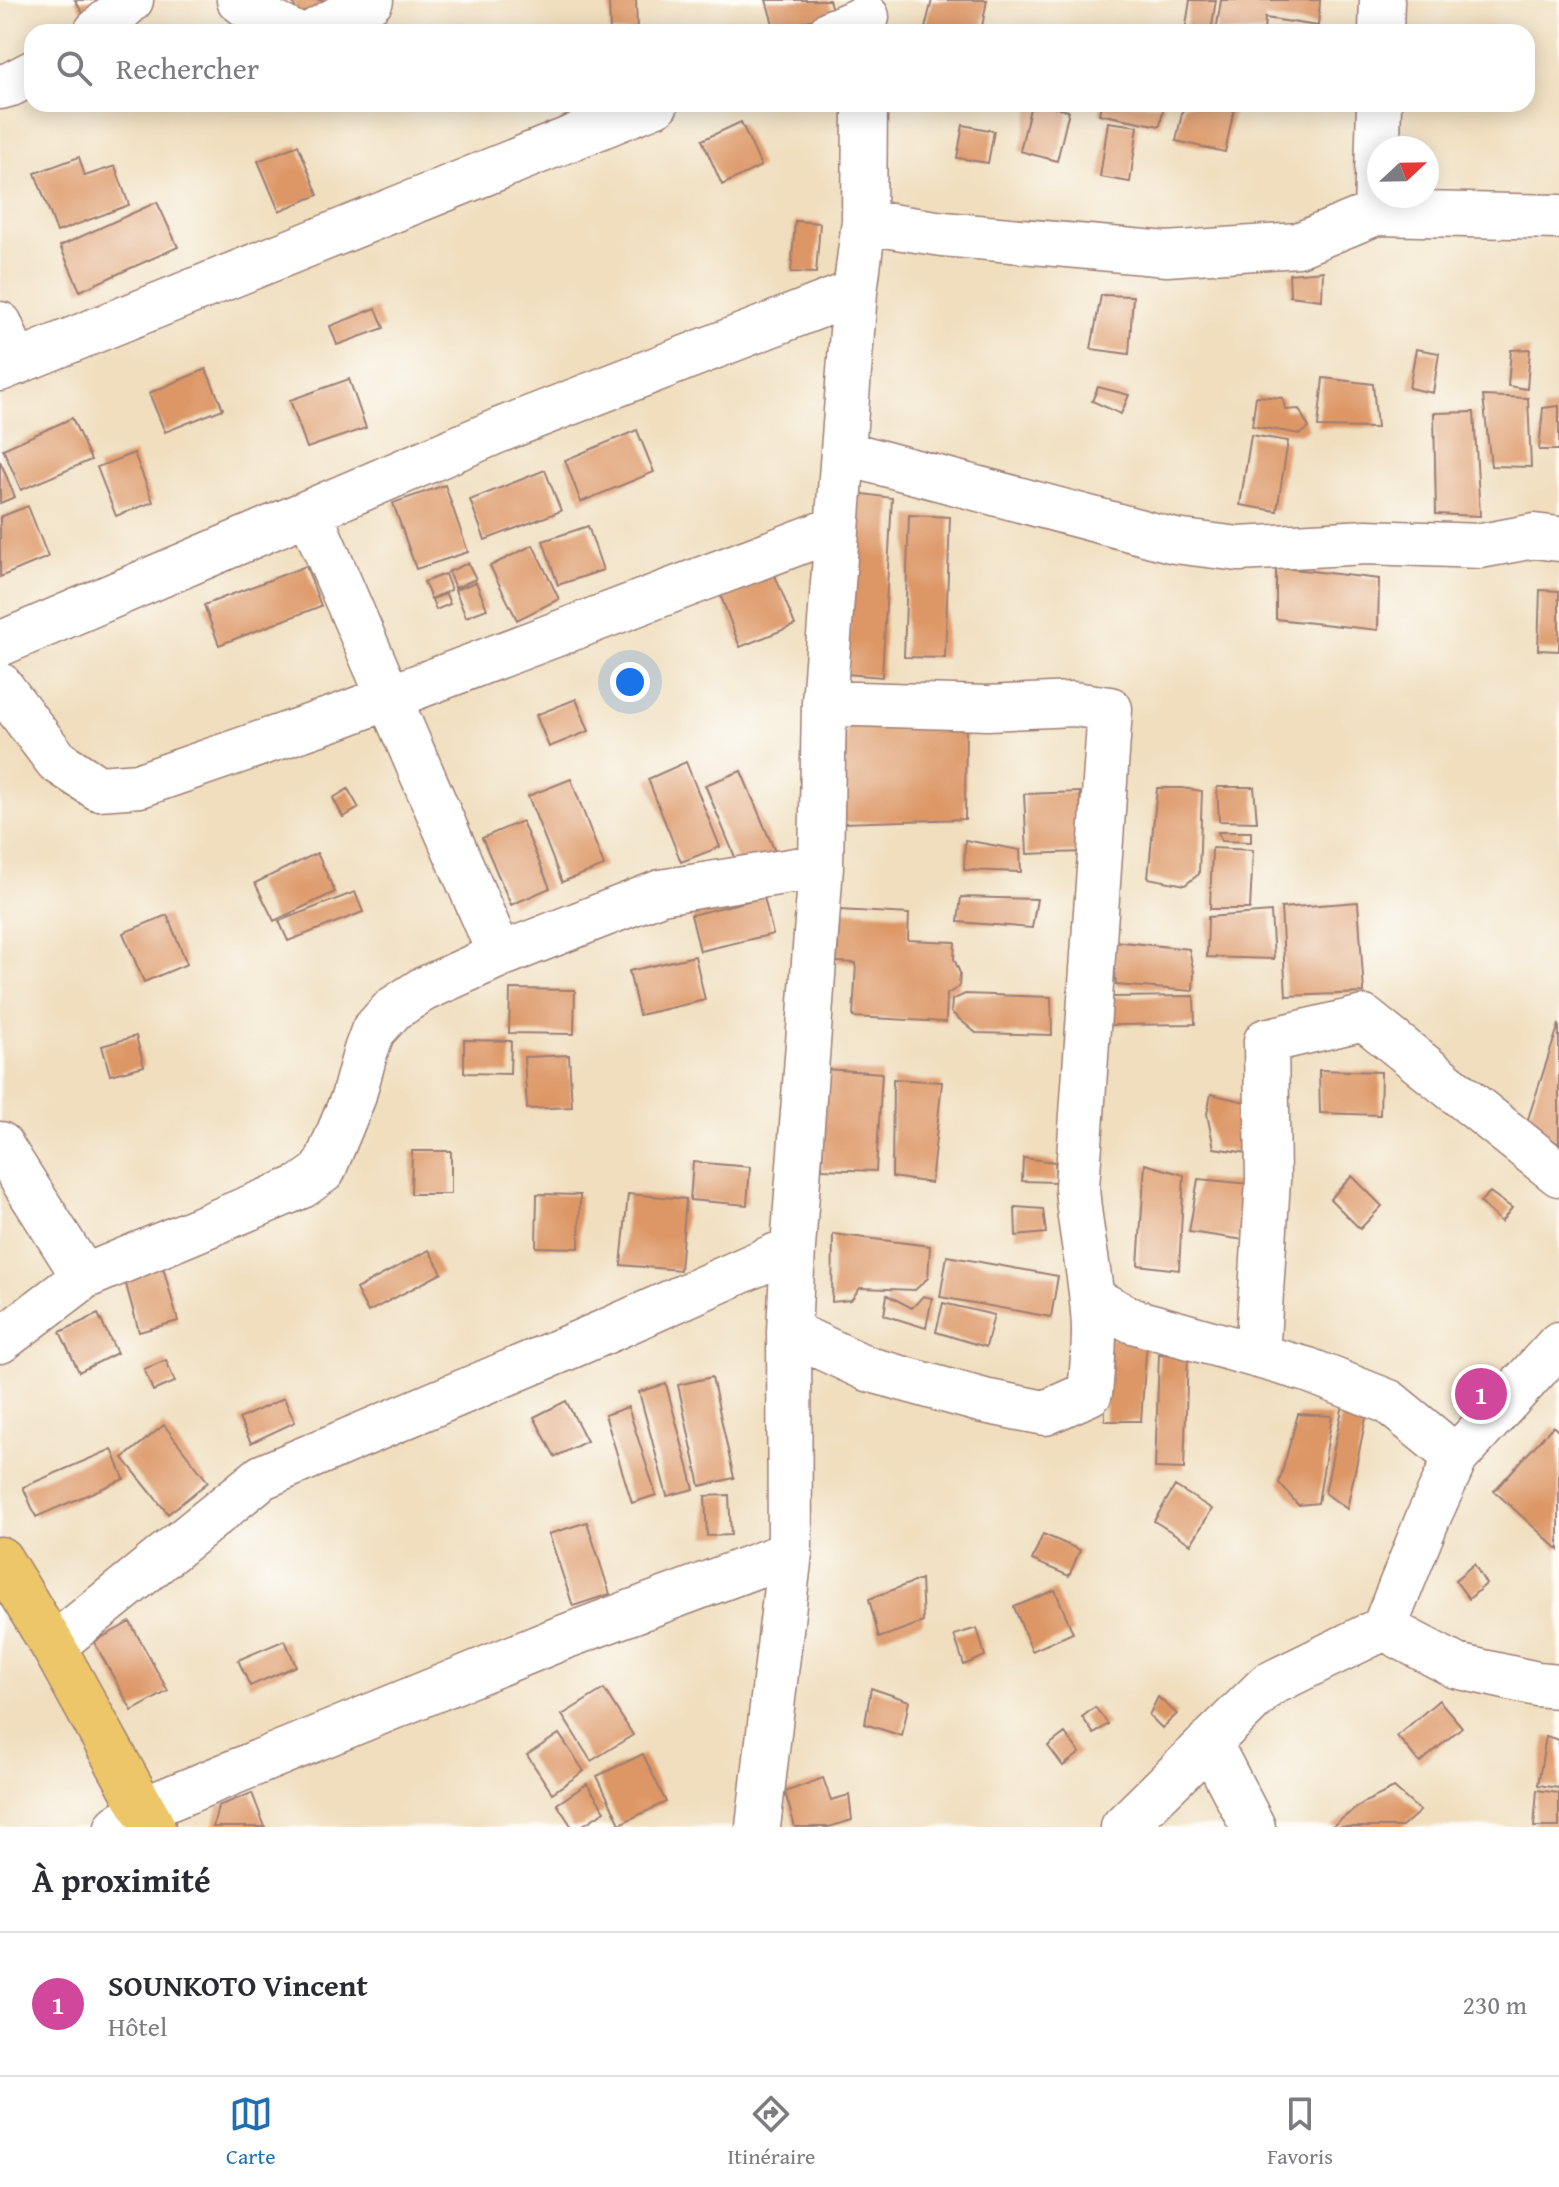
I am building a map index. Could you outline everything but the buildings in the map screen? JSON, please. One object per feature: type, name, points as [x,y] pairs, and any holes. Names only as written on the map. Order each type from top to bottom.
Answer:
[{"type":"main road","points":[[0,1559],[53,1646],[138,1821]]},
{"type":"street","points":[[105,24],[131,0]]},
{"type":"street","points":[[239,0],[275,24]]},
{"type":"street","points":[[328,24],[371,0]]},
{"type":"street","points":[[1381,24],[1382,0]]},
{"type":"street","points":[[0,87],[24,77]]},
{"type":"street","points":[[5,352],[635,112]]},
{"type":"street","points":[[758,1827],[790,1553],[789,1332],[793,1248],[821,866],[824,703],[855,292],[864,222],[865,112]]},
{"type":"street","points":[[1376,213],[1379,112]]},
{"type":"street","points":[[864,222],[943,234],[1167,254],[1298,245],[1376,213],[1559,217]]},
{"type":"street","points":[[0,644],[500,430],[855,292]]},
{"type":"street","points":[[844,453],[1175,541],[1239,549],[1366,542],[1481,546],[1534,536],[1559,539]]},
{"type":"street","points":[[309,512],[500,955]]},
{"type":"street","points":[[0,685],[57,761],[98,788],[140,785],[340,716],[837,528]]},
{"type":"street","points":[[789,1332],[868,1369],[984,1401],[1045,1413],[1090,1393],[1094,1331],[1092,1299],[1077,1187],[1110,709],[1073,704],[987,708],[824,703]]},
{"type":"street","points":[[0,1341],[84,1277],[302,1186],[323,1171],[353,1098],[373,1031],[393,1009],[422,990],[500,955],[661,892],[821,866]]},
{"type":"street","points":[[1257,1356],[1268,1180],[1266,1041],[1364,1018],[1559,1174]]},
{"type":"street","points":[[0,1144],[84,1277]]},
{"type":"street","points":[[53,1646],[262,1477],[602,1333],[793,1248]]},
{"type":"street","points":[[1092,1299],[1133,1321],[1308,1370],[1389,1402],[1456,1457]]},
{"type":"street","points":[[1123,1827],[1268,1685],[1384,1628],[1456,1457],[1559,1344]]},
{"type":"street","points":[[138,1821],[545,1645],[790,1553]]},
{"type":"street","points":[[1384,1628],[1456,1666],[1559,1686]]},
{"type":"street","points":[[1209,1742],[1253,1827]]},
{"type":"place","name":"SOUNKOTO Vincent","points":[[1481,1394]]}]
